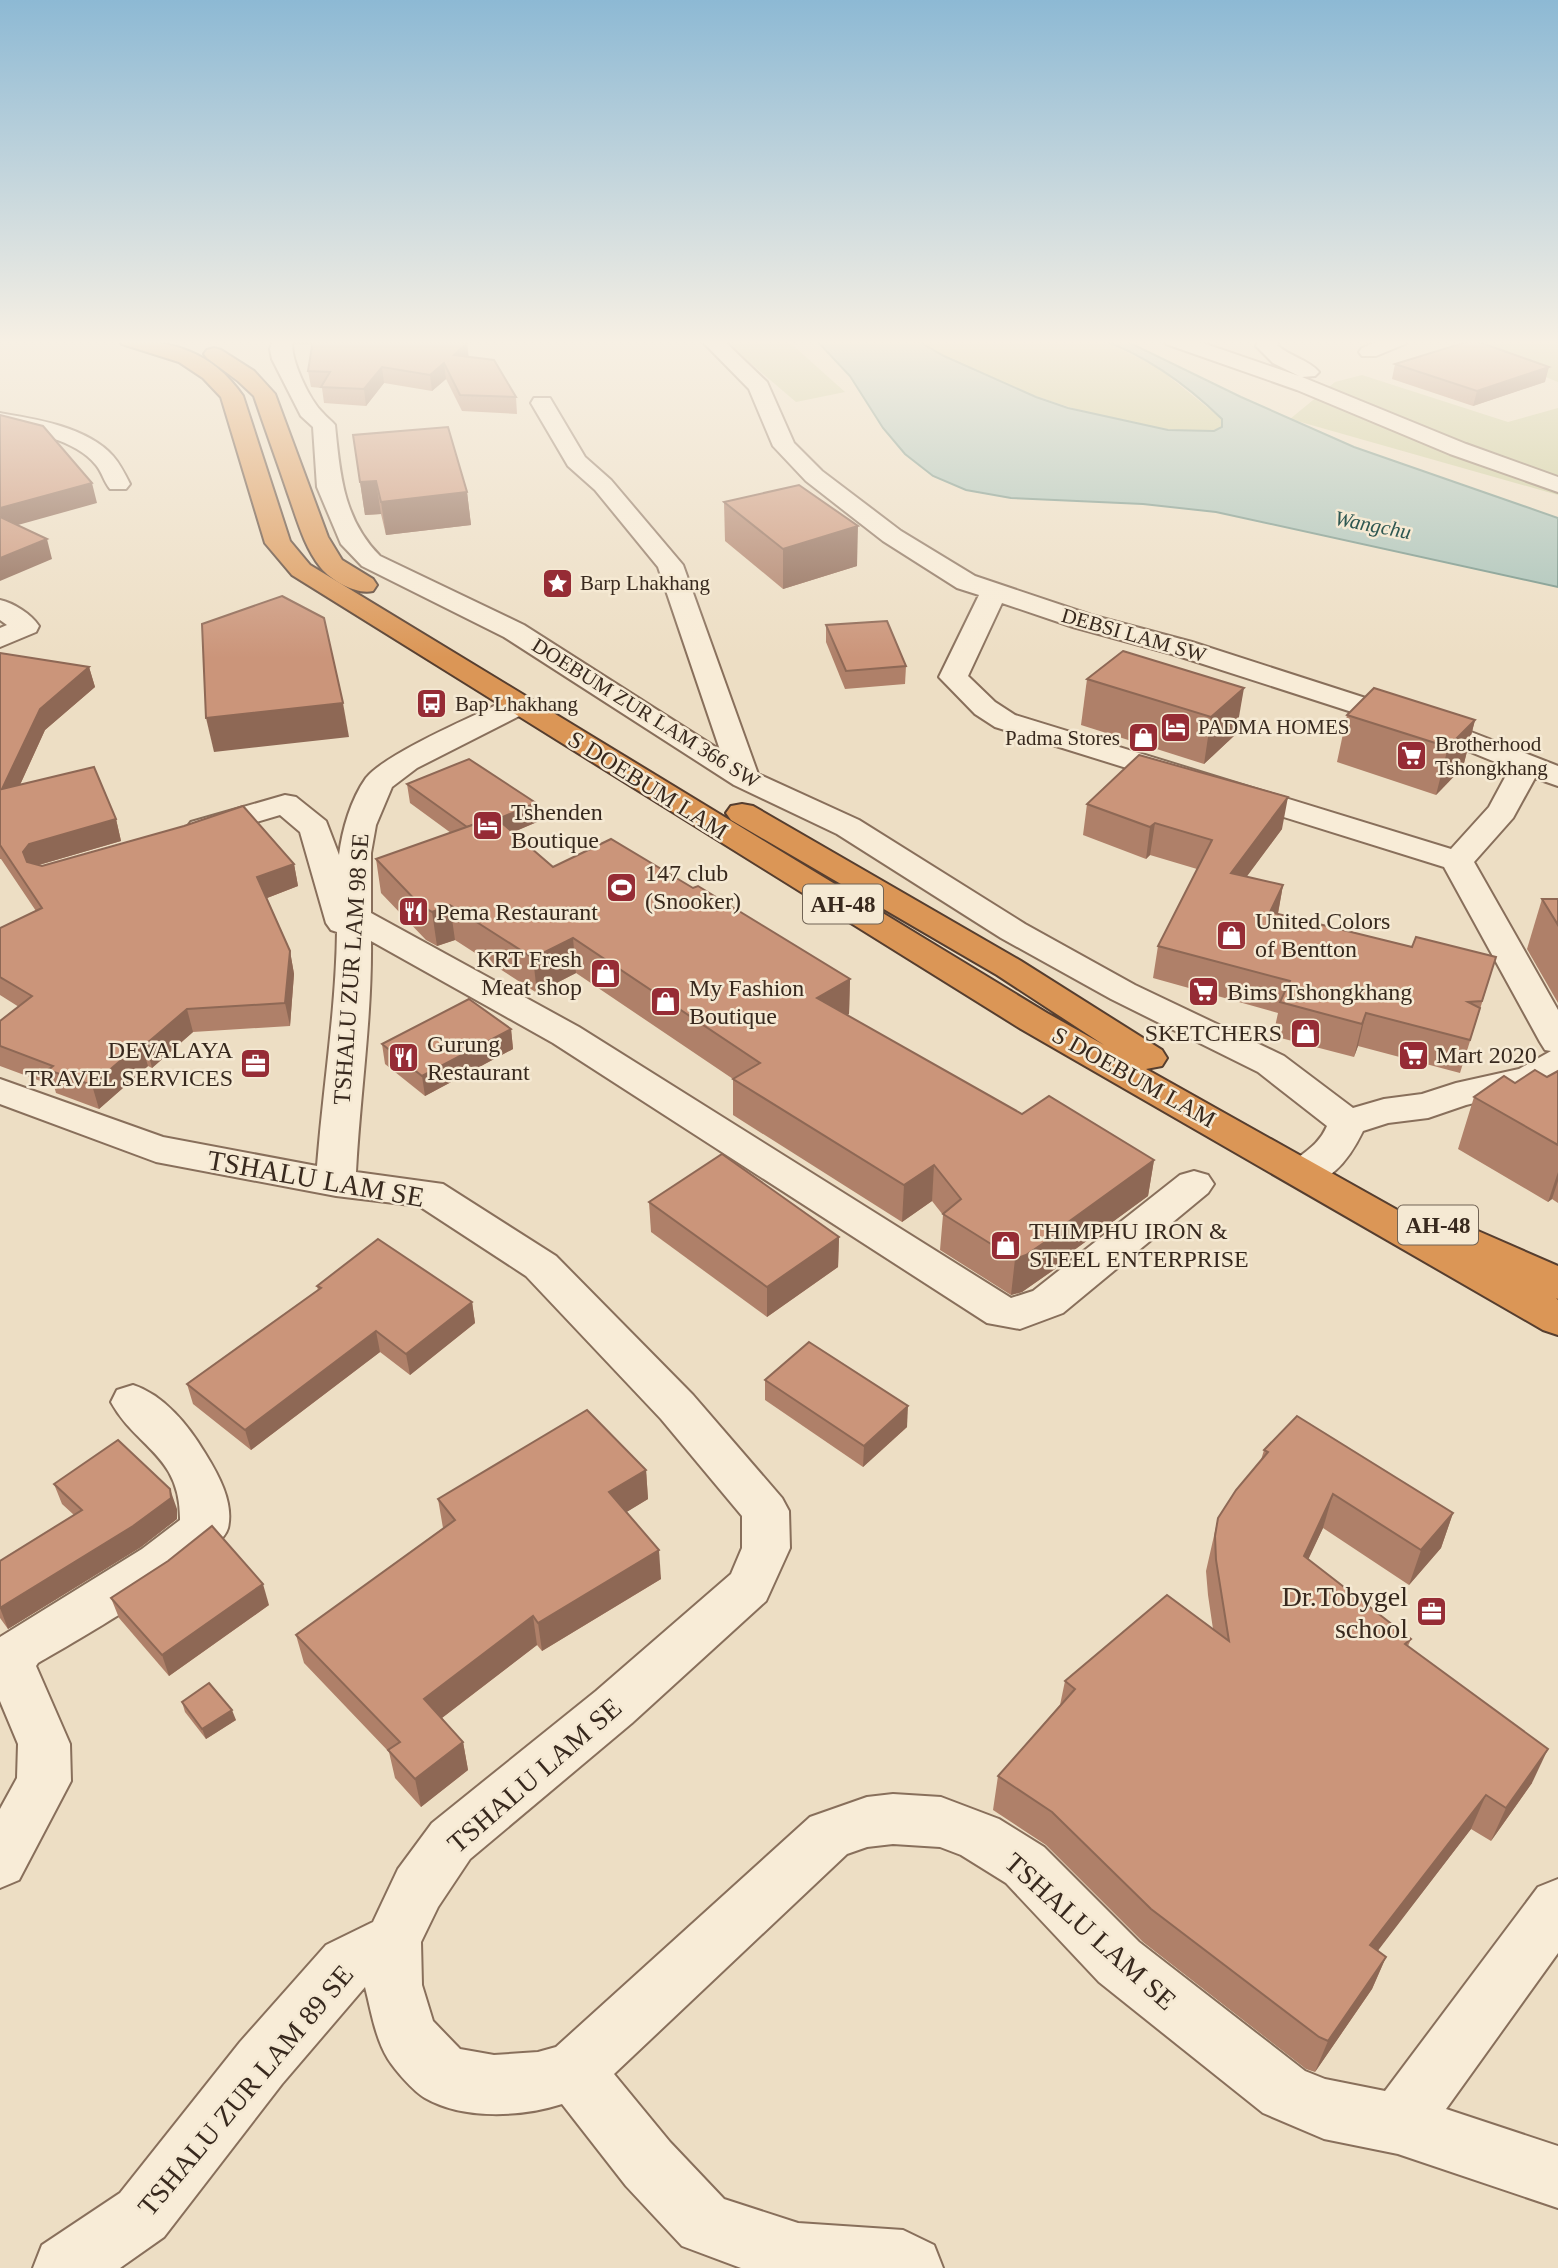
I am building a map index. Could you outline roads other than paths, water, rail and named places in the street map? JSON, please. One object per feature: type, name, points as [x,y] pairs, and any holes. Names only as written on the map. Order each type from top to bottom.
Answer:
[{"type":"highway","name":"S DOEBUM LAM","points":[[248,446],[278,543],[301,570],[1034,1021],[1311,1170],[1558,1284]]},
{"type":"highway","name":"S DOEBUM LAM","points":[[282,446],[304,508],[332,565],[743,813],[1009,968],[1311,1170],[1558,1319]]},
{"type":"street","points":[[83,446],[103,458],[118,484]]},
{"type":"street","name":"DOEBUM ZUR LAM 366 SW","points":[[326,446],[329,487],[354,544],[370,561],[514,631],[745,779],[848,827],[1013,931],[1122,992],[1271,1064],[1348,1123]]},
{"type":"street","points":[[567,446],[576,461],[603,485],[670,565],[745,779]]},
{"type":"street","name":"DEBSI LAM SW","points":[[784,446],[814,476],[892,536],[966,582],[1082,621],[1247,668],[1461,738],[1558,777]]},
{"type":"street","points":[[1450,446],[1558,485]]},
{"type":"street","points":[[994,592],[953,677],[985,708],[1005,722],[1457,860],[1558,1042]]},
{"type":"street","points":[[0,608],[26,626],[0,639]]},
{"type":"street","name":"TSHALU ZUR LAM 98 SE","points":[[336,1183],[355,954],[355,853],[360,825],[379,782],[406,762],[519,705]]},
{"type":"street","points":[[1457,860],[1502,811],[1528,763]]},
{"type":"street","points":[[178,836],[285,804],[315,828],[355,954]]},
{"type":"street","points":[[355,918],[566,1035],[1002,1312],[1020,1314],[1048,1303],[1194,1184]]},
{"type":"street","points":[[1311,1170],[1338,1146],[1348,1123],[1384,1111],[1429,1106],[1456,1095],[1531,1077],[1558,1061]]},
{"type":"street","name":"TSHALU LAM SE","points":[[0,1091],[156,1149],[336,1183],[429,1194],[541,1266],[677,1407],[765,1511],[766,1548],[749,1587],[614,1707],[451,1841],[418,1888],[393,1941],[393,1985],[410,2038],[444,2076],[494,2085],[538,2082],[573,2071],[829,1835],[867,1822],[893,1819],[941,1822],[981,1838],[1025,1865],[1119,1962],[1284,2092],[1324,2109],[1398,2124],[1558,2176]]},
{"type":"street","points":[[0,1862],[44,1781],[44,1744],[10,1665],[20,1648],[89,1609],[147,1571],[204,1528],[204,1504],[199,1484],[160,1424],[133,1402]]},
{"type":"street","points":[[1398,2124],[1558,1906]]},
{"type":"street","name":"TSHALU ZUR LAM 89 SE","points":[[65,2268],[142,2215],[261,2063],[346,1965],[393,1941]]},
{"type":"street","points":[[573,2071],[648,2164],[704,2224],[798,2255],[903,2262],[911,2268]]},
{"type":"water","name":"Wangchu","points":[[898,446],[1351,446],[1558,518],[1558,587],[1216,512],[1143,504],[1011,498],[966,490],[933,476]]},
{"type":"place","name":"Barp Lhakhang","points":[[557,583]]},
{"type":"place","name":"Bap Lhakhang","points":[[432,704]]},
{"type":"place","name":"PADMA HOMES","points":[[1175,727]]},
{"type":"place","name":"Padma Stores","points":[[1143,738]]},
{"type":"place","name":"Brotherhood Tshongkhang","points":[[1412,756]]},
{"type":"place","name":"Tshenden Boutique","points":[[488,826]]},
{"type":"place","name":"147 club (Snooker)","points":[[622,887]]},
{"type":"place","name":"Pema Restaurant","points":[[413,912]]},
{"type":"place","name":"United Colors of Bentton","points":[[1232,935]]},
{"type":"place","name":"KRT Fresh Meat shop","points":[[605,973]]},
{"type":"place","name":"Bims Tshongkhang","points":[[1204,992]]},
{"type":"place","name":"My Fashion Boutique","points":[[666,1002]]},
{"type":"place","name":"SKETCHERS","points":[[1305,1033]]},
{"type":"place","name":"Mart 2020","points":[[1413,1055]]},
{"type":"place","name":"Gurung Restaurant","points":[[404,1058]]},
{"type":"place","name":"DEVALAYA TRAVEL SERVICES","points":[[256,1064]]},
{"type":"place","name":"THIMPHU IRON & STEEL ENTERPRISE","points":[[1006,1245]]},
{"type":"place","name":"Dr.Tobygel school","points":[[1431,1612]]}]
